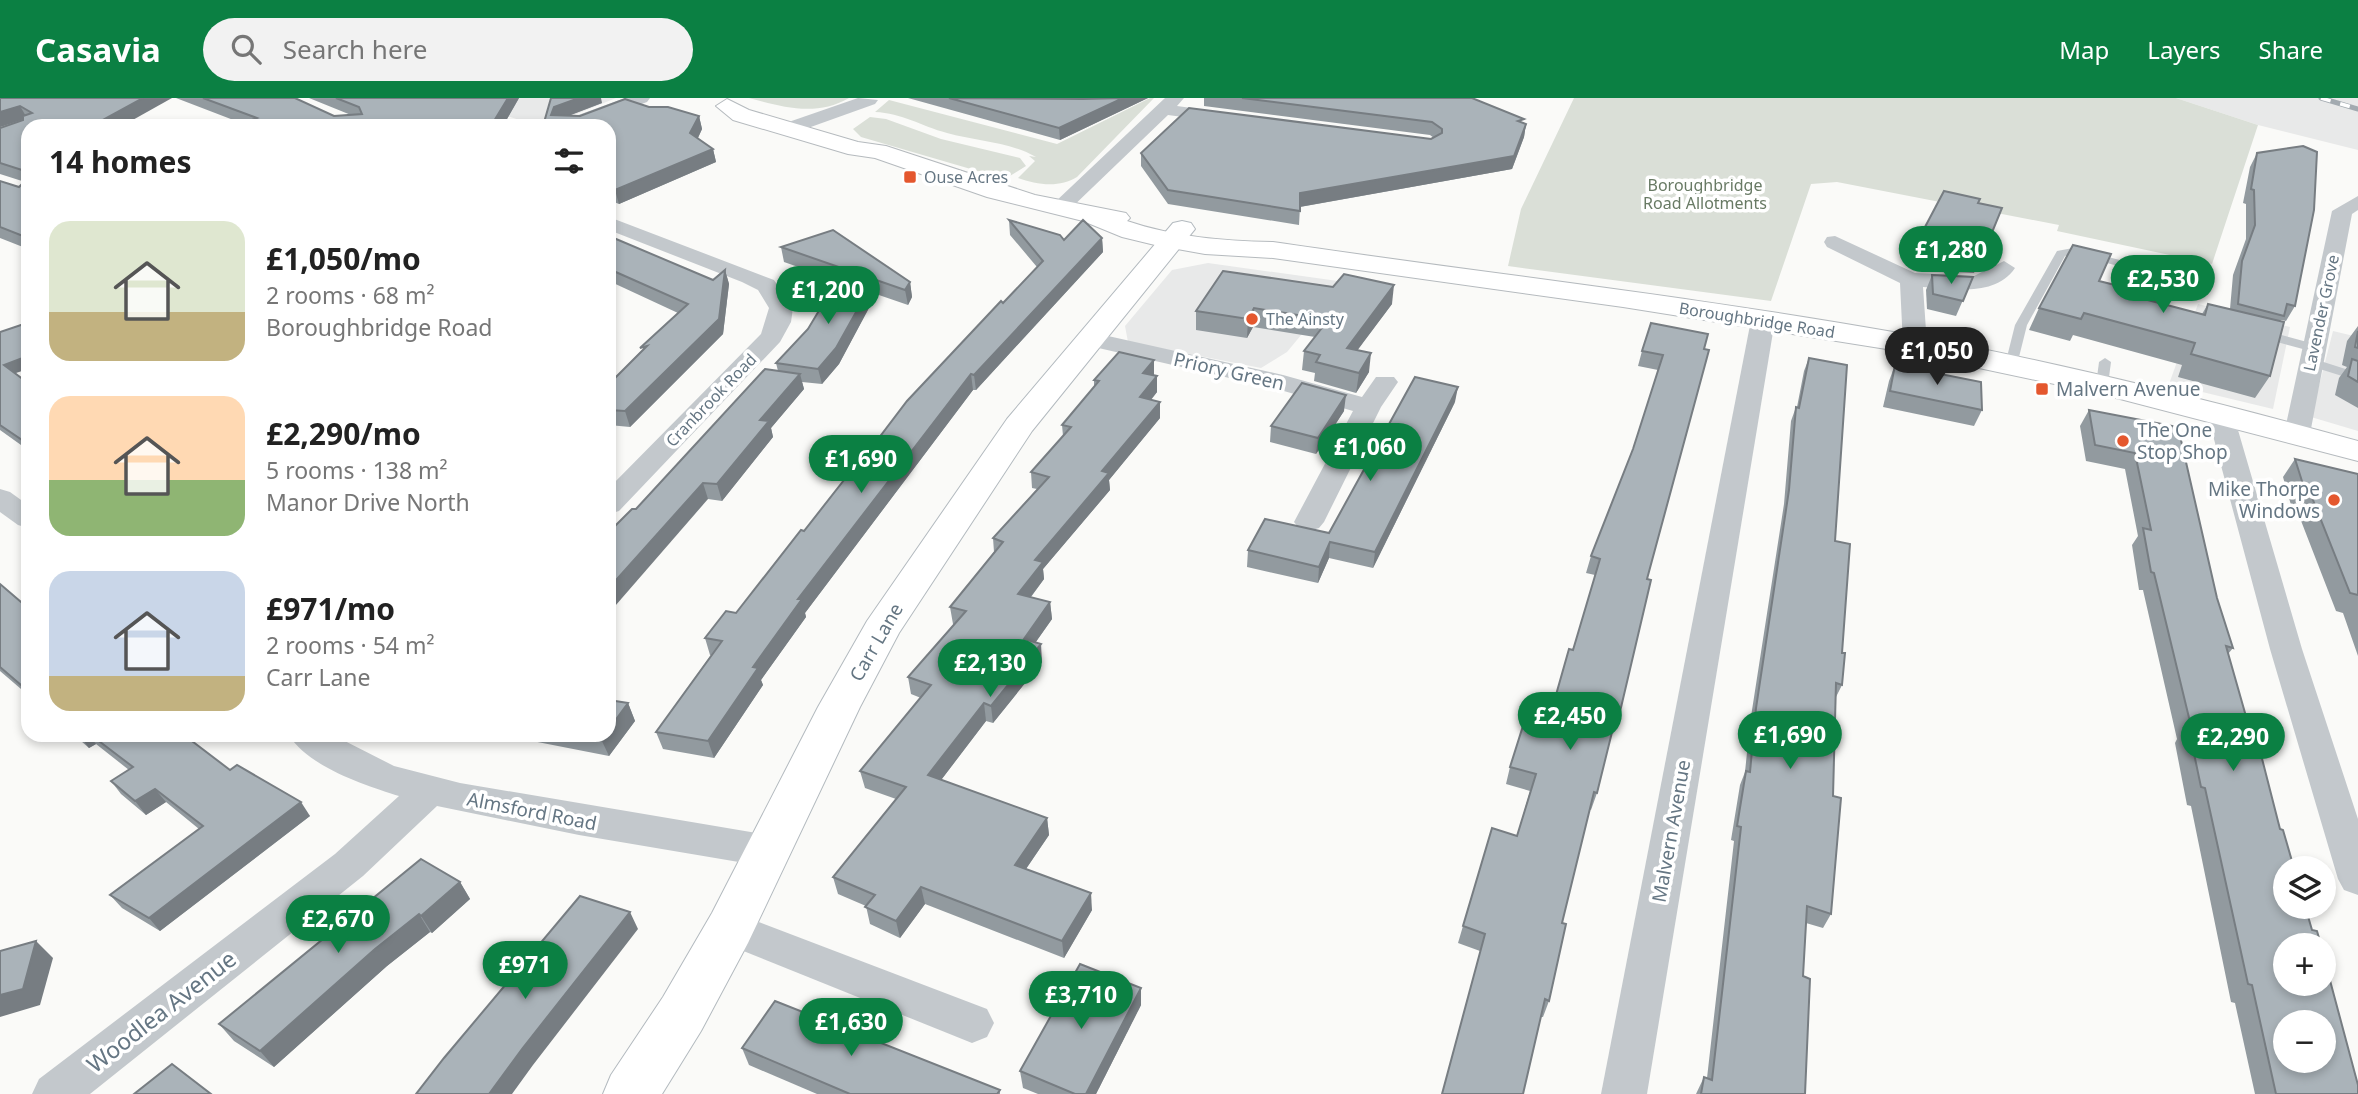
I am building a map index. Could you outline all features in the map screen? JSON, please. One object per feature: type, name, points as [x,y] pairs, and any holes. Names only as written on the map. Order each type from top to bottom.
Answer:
[{"type":"main road","points":[[719,101],[741,115],[805,129],[856,149],[878,151],[1092,216],[1114,228],[1173,241]]},
{"type":"main road","name":"Boroughbridge Road","points":[[1173,241],[1261,250],[1763,320],[1915,345],[2011,365],[2103,373],[2220,413],[2358,451]]},
{"type":"main road","name":"Carr Lane","points":[[631,1094],[682,1014],[730,928],[839,707],[881,630],[1019,426],[1173,241]]},
{"type":"street","points":[[585,119],[641,98]]},
{"type":"street","points":[[805,129],[864,110],[869,99]]},
{"type":"street","points":[[1060,208],[1169,104],[1243,120]]},
{"type":"street","name":"Lavender Grove","points":[[2297,434],[2342,211],[2358,202]]},
{"type":"street","name":"Cranbrook Road","points":[[616,226],[750,277],[766,285],[781,308],[779,322],[762,348],[616,498]]},
{"type":"street","points":[[1835,242],[1911,280],[1974,283],[1990,279],[2004,268]]},
{"type":"street","points":[[1911,280],[1915,345]]},
{"type":"street","name":"Malvern Avenue","points":[[1623,1094],[1763,320]]},
{"type":"street","name":"Priory Green","points":[[1090,339],[1283,383],[1368,407]]},
{"type":"street","points":[[1309,522],[1368,407],[1385,382]]},
{"type":"street","points":[[2220,413],[2287,649],[2358,879]]},
{"type":"street","points":[[0,498],[21,514]]},
{"type":"street","name":"Almsford Road","points":[[318,742],[349,763],[386,780],[428,792],[587,823],[769,850]]},
{"type":"street","name":"Woodlea Avenue","points":[[55,1094],[349,864],[428,792]]},
{"type":"street","points":[[730,928],[972,1023]]},
{"type":"lane","points":[[2011,365],[2021,325],[2061,253],[2073,251],[2143,269],[2135,300]]},
{"type":"lane","points":[[2241,329],[2313,355],[2358,377]]},
{"type":"shaded area","points":[[451,98],[616,98],[564,119],[516,119]]},
{"type":"shaded area","points":[[2176,98],[2358,98],[2358,150],[2258,125]]},
{"type":"shaded area","points":[[1208,263],[1345,282],[1287,352],[1261,368],[1128,342],[1125,326],[1172,270]]},
{"type":"shaded area","points":[[2198,304],[2290,327],[2273,409],[2169,384]]},
{"type":"shaded area","points":[[2333,331],[2358,337],[2358,431],[2311,417]]},
{"type":"green space","points":[[749,98],[849,98],[837,104],[812,109],[787,107]]},
{"type":"green space","points":[[1154,98],[1077,177],[1056,184],[1041,184],[1018,178],[1035,161],[1029,156],[1036,157],[1026,152],[875,112],[889,100],[1057,144]]},
{"type":"green space","name":"Boroughbridge Road Allotments","points":[[1574,98],[2176,98],[2258,125],[2212,264],[2057,231],[2059,225],[1837,182],[1811,184],[1771,301],[1508,266],[1521,209]]},
{"type":"green space","points":[[870,117],[886,119],[941,139],[1020,158],[1026,166],[1005,179],[861,137],[853,129]]},
{"type":"building","points":[[0,98],[143,98],[105,119],[23,119],[23,116],[32,113],[20,106],[0,112]]},
{"type":"building","points":[[203,98],[295,98],[334,116],[362,114],[359,107],[336,98],[508,98],[495,119],[254,119],[257,118]]},
{"type":"building","points":[[551,98],[579,98],[554,107],[551,115],[580,116],[625,99],[649,107],[668,107],[699,116],[690,133],[713,149],[616,190],[616,119],[545,119]]},
{"type":"building","points":[[949,98],[1083,99],[1123,98],[1059,128]]},
{"type":"building","points":[[1242,98],[1472,98],[1524,119],[1518,121],[1526,124],[1514,156],[1300,193],[1300,211],[1168,190],[1141,153],[1189,108],[1431,139],[1442,133],[1442,129],[1432,122]]},
{"type":"building","points":[[21,121],[21,170],[0,163],[0,128]]},
{"type":"building","points":[[2303,146],[2317,152],[2314,210],[2295,306],[2287,304],[2284,316],[2238,304],[2242,261],[2255,225],[2254,190],[2251,189],[2257,153]]},
{"type":"building","points":[[0,181],[19,187],[21,185],[21,235],[0,227]]},
{"type":"building","points":[[1944,191],[1980,199],[1978,203],[2002,208],[1984,252],[1924,249],[1915,246]]},
{"type":"building","points":[[1009,220],[1060,235],[1064,240],[1083,220],[1102,238],[974,375],[971,374],[798,599],[802,599],[753,667],[758,668],[708,741],[656,732],[722,641],[705,638],[726,611],[736,613],[801,530],[804,531],[848,475],[850,476],[907,401],[1001,301],[1003,303],[1043,261]]},
{"type":"building","points":[[833,230],[910,282],[905,290],[781,247]]},
{"type":"building","points":[[616,239],[713,280],[725,270],[719,319],[625,411],[616,410],[616,377],[647,346],[640,348],[688,304],[616,272]]},
{"type":"building","points":[[2073,245],[2111,254],[2099,281],[2147,293],[2144,299],[2205,315],[2208,304],[2284,322],[2270,376],[2191,354],[2195,343],[2084,313],[2081,319],[2039,308]]},
{"type":"building","points":[[1223,271],[1333,287],[1344,274],[1394,285],[1347,348],[1371,353],[1359,373],[1316,362],[1320,355],[1304,351],[1328,320],[1254,308],[1248,319],[1196,311]]},
{"type":"building","points":[[1932,275],[1973,277],[1963,301],[1933,294]]},
{"type":"building","points":[[874,280],[836,348],[818,369],[776,363],[808,329],[835,284]]},
{"type":"building","points":[[1651,323],[1708,334],[1704,349],[1709,350],[1647,579],[1651,580],[1619,716],[1616,716],[1597,793],[1594,792],[1562,923],[1566,924],[1549,1001],[1545,999],[1523,1094],[1442,1094],[1485,934],[1463,926],[1492,828],[1517,836],[1536,774],[1510,767],[1528,710],[1550,716],[1569,649],[1573,650],[1600,559],[1591,556],[1633,449],[1663,355],[1642,351]]},
{"type":"building","points":[[21,325],[21,359],[4,365],[21,378],[21,439],[0,425],[0,332]]},
{"type":"building","points":[[1119,352],[1154,360],[1143,373],[1157,376],[1140,397],[1160,402],[1102,471],[1109,473],[1035,560],[1043,562],[1018,594],[1050,602],[1024,639],[1041,644],[991,706],[984,703],[928,775],[1047,818],[1015,865],[1091,893],[1062,941],[921,887],[896,921],[865,907],[875,895],[833,877],[906,787],[860,771],[931,685],[908,677],[966,611],[950,607],[1003,542],[993,538],[1049,477],[1031,472],[1071,427],[1062,425],[1099,381],[1094,380]]},
{"type":"building","points":[[1809,358],[1847,365],[1835,541],[1850,544],[1842,685],[1836,683],[1833,796],[1841,798],[1831,914],[1807,906],[1803,976],[1810,979],[1805,1094],[1701,1094],[1704,1077],[1712,1080],[1741,827],[1737,826],[1746,771],[1750,772],[1756,708],[1789,490],[1796,407],[1799,408]]},
{"type":"building","points":[[2352,359],[2358,361],[2358,382],[2348,376]]},
{"type":"building","points":[[1895,365],[1981,382],[1982,410],[1890,391]]},
{"type":"building","points":[[765,369],[800,374],[760,420],[769,421],[717,484],[703,483],[616,580],[616,525],[632,509],[636,509]]},
{"type":"building","points":[[1415,377],[1458,387],[1375,552],[1330,542],[1319,567],[1248,550],[1265,519],[1329,533]]},
{"type":"building","points":[[1302,383],[1346,395],[1318,438],[1271,426]]},
{"type":"building","points":[[2089,410],[2178,427],[2217,598],[2233,648],[2226,646],[2253,741],[2258,743],[2280,829],[2283,830],[2291,856],[2273,856],[2273,919],[2309,919],[2312,930],[2318,933],[2273,933],[2273,996],[2334,996],[2358,1085],[2358,1094],[2276,1094],[2252,985],[2248,984],[2205,788],[2201,787],[2188,725],[2191,726],[2154,573],[2151,572],[2143,528],[2151,530],[2135,453],[2095,445]]},
{"type":"building","points":[[2295,459],[2358,474],[2358,595],[2350,593],[2311,495],[2306,494]]},
{"type":"building","points":[[0,584],[21,602],[21,685],[0,667]]},
{"type":"building","points":[[616,701],[628,703],[616,719]]},
{"type":"building","points":[[100,742],[193,742],[230,770],[237,765],[301,802],[149,918],[110,895],[203,826],[155,789],[135,801],[111,781],[133,767]]},
{"type":"building","points":[[421,859],[460,882],[421,916],[419,914],[375,949],[260,1051],[219,1024]]},
{"type":"building","points":[[580,896],[630,912],[489,1094],[416,1094],[444,1058]]},
{"type":"building","points":[[36,941],[23,989],[0,995],[0,951]]},
{"type":"building","points":[[1080,964],[1141,988],[1086,1094],[1075,1094],[1020,1071]]},
{"type":"building","points":[[775,1001],[1000,1090],[997,1094],[850,1094],[742,1048]]},
{"type":"building","points":[[172,1064],[211,1094],[134,1094]]},
{"type":"railway","points":[[2321,98],[2358,109]]},
{"type":"place","name":"Ouse Acres","points":[[910,177]]},
{"type":"place","name":"The Ainsty","points":[[1252,319]]},
{"type":"place","name":"Malvern Avenue","points":[[2042,389]]},
{"type":"place","name":"The One Stop Shop","points":[[2123,441]]},
{"type":"place","name":"Mike Thorpe Windows","points":[[2334,500]]}]
